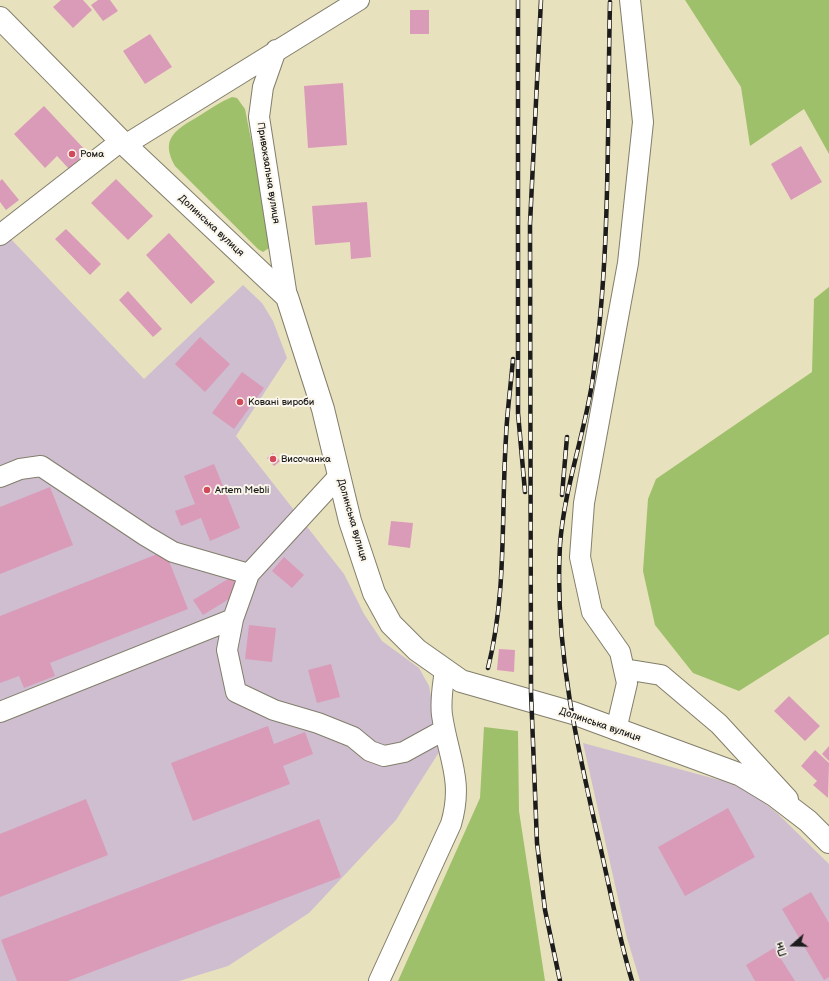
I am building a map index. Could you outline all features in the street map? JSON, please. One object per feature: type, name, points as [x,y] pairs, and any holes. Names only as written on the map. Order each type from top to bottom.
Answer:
[{"type":"main road","name":"Долинська вулиця","points":[[0,18],[123,143],[287,297],[323,409],[350,521],[374,593],[391,624],[417,650],[461,681],[573,714],[741,775],[774,795],[808,821],[829,842]]},
{"type":"street","points":[[0,235],[123,143],[358,0]]},
{"type":"street","points":[[616,730],[627,683],[620,652],[592,612],[580,557],[584,504],[628,264],[643,122],[630,0]]},
{"type":"street","name":"Привокзальна вулиця","points":[[276,50],[263,88],[259,118],[287,297]]},
{"type":"street","points":[[0,477],[20,468],[41,466],[146,536],[173,552],[249,574]]},
{"type":"street","points":[[339,476],[249,574],[233,619],[227,650],[236,692],[274,710],[318,723],[353,737],[370,751],[384,756],[404,752],[444,730]]},
{"type":"street","points":[[0,712],[233,619]]},
{"type":"street","points":[[624,669],[661,675],[719,724],[808,821]]},
{"type":"street","points":[[379,981],[451,824],[456,808],[457,789],[455,773],[444,730],[441,699],[445,670]]},
{"type":"shaded area","points":[[9,237],[144,379],[243,285],[262,303],[273,321],[287,358],[236,436],[344,574],[364,614],[382,641],[419,668],[429,686],[441,749],[396,820],[309,913],[228,966],[179,981],[0,981],[0,244]]},
{"type":"shaded area","points":[[583,743],[723,781],[749,791],[777,813],[829,864],[829,981],[640,981],[627,938]]},
{"type":"green space","points":[[685,0],[829,0],[829,154],[804,109],[750,146],[741,87]]},
{"type":"green space","points":[[232,97],[237,98],[245,109],[272,246],[263,252],[258,249],[175,166],[169,148],[173,135],[184,125]]},
{"type":"green space","points":[[829,287],[829,634],[739,691],[693,673],[655,625],[643,571],[648,499],[656,479],[812,372],[814,299]]},
{"type":"green space","points":[[484,727],[518,731],[519,811],[545,981],[398,981],[480,798]]},
{"type":"building","points":[[61,0],[83,0],[92,10],[73,28],[53,7]]},
{"type":"building","points":[[98,0],[110,0],[118,11],[103,21],[91,5]]},
{"type":"building","points":[[410,10],[429,10],[429,34],[410,34]]},
{"type":"building","points":[[150,34],[172,67],[145,84],[123,51]]},
{"type":"building","points":[[343,83],[347,145],[308,148],[304,86]]},
{"type":"building","points":[[44,106],[87,152],[69,169],[57,156],[45,168],[14,134]]},
{"type":"building","points":[[801,146],[822,182],[791,200],[771,164]]},
{"type":"building","points":[[2,179],[19,200],[6,210],[0,202],[0,181]]},
{"type":"building","points":[[116,179],[153,216],[128,240],[91,203]]},
{"type":"building","points":[[367,202],[371,257],[351,259],[350,242],[315,245],[312,206]]},
{"type":"building","points":[[66,229],[101,264],[90,275],[55,239]]},
{"type":"building","points":[[169,233],[215,282],[191,304],[146,255]]},
{"type":"building","points":[[128,291],[162,329],[153,337],[119,300]]},
{"type":"building","points":[[200,337],[230,364],[205,392],[175,364]]},
{"type":"building","points":[[242,372],[264,388],[234,429],[212,413]]},
{"type":"building","name":"Височанка","points":[[273,453],[280,461],[274,466],[267,458]]},
{"type":"building","name":"Artem Mebli","points":[[214,464],[240,528],[210,541],[201,518],[181,526],[175,511],[195,504],[184,476]]},
{"type":"building","points":[[50,487],[73,545],[0,574],[0,507]]},
{"type":"building","points":[[391,521],[413,523],[410,548],[388,545]]},
{"type":"building","points":[[165,551],[188,609],[50,663],[55,676],[24,688],[19,676],[0,683],[0,616]]},
{"type":"building","points":[[284,557],[304,575],[292,588],[272,571]]},
{"type":"building","points":[[233,576],[242,591],[203,615],[193,600]]},
{"type":"building","points":[[249,625],[276,628],[272,662],[245,659]]},
{"type":"building","points":[[499,649],[515,650],[514,672],[497,670]]},
{"type":"building","points":[[331,664],[340,697],[317,703],[308,670]]},
{"type":"building","points":[[789,696],[820,726],[805,741],[774,711]]},
{"type":"building","points":[[268,726],[274,744],[305,732],[313,754],[283,766],[290,784],[193,821],[171,763]]},
{"type":"building","points":[[829,746],[829,761],[822,754]]},
{"type":"building","points":[[815,750],[829,763],[828,798],[813,785],[817,781],[801,766]]},
{"type":"building","points":[[86,799],[108,855],[0,897],[0,834]]},
{"type":"building","points":[[728,808],[755,857],[685,896],[658,847]]},
{"type":"building","points":[[319,819],[341,877],[68,981],[17,981],[1,940]]},
{"type":"building","points":[[811,892],[829,923],[829,977],[824,980],[782,909]]},
{"type":"building","points":[[774,948],[795,981],[755,981],[746,965]]},
{"type":"railway","points":[[518,0],[518,413],[525,492]]},
{"type":"railway","points":[[541,0],[530,224],[531,692],[537,843],[545,910],[560,981]]},
{"type":"railway","points":[[610,2],[607,194],[598,337],[592,384],[584,425],[565,504],[560,545],[559,584],[564,661],[576,737],[615,916],[632,981]]},
{"type":"railway","points":[[488,668],[494,640],[501,582],[507,427],[513,359]]},
{"type":"railway","points":[[562,495],[567,437]]},
{"type":"place","name":"Рома","points":[[72,154]]},
{"type":"place","name":"Ковані вироби","points":[[240,402]]},
{"type":"place","name":"Височанка","points":[[273,459]]},
{"type":"place","name":"Artem Mebli","points":[[207,490]]}]
